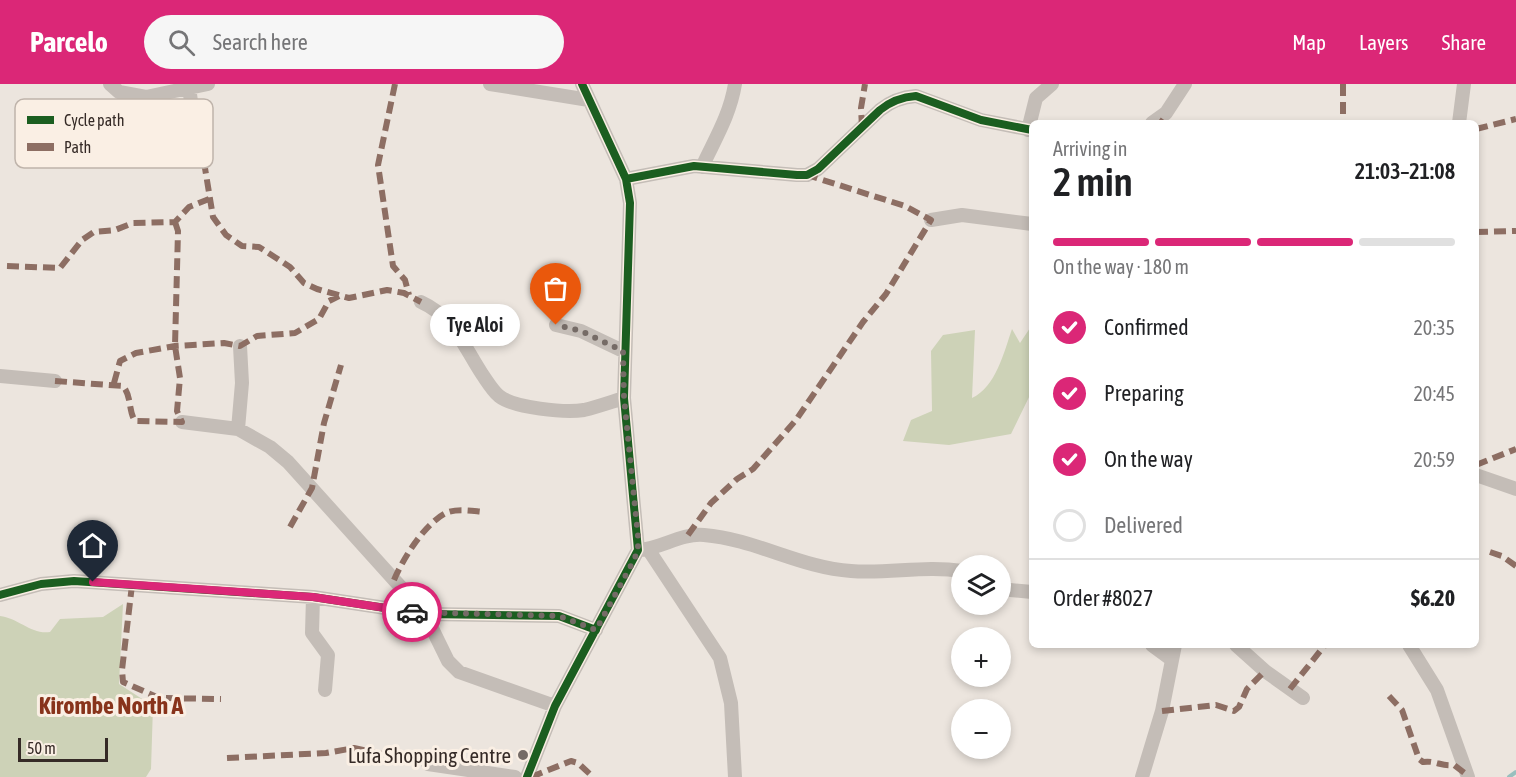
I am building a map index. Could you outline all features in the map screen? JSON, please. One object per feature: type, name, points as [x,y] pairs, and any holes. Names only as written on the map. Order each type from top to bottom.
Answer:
[{"type":"street","points":[[110,84],[120,92],[146,97],[208,84]]},
{"type":"street","points":[[490,84],[589,100]]},
{"type":"street","points":[[582,84],[626,179],[630,203],[623,351],[624,398],[643,550],[720,658],[731,703],[735,777]]},
{"type":"street","points":[[702,167],[721,132],[732,102],[735,84]]},
{"type":"street","points":[[1032,120],[1036,98],[1053,84]]},
{"type":"street","points":[[1156,120],[1166,113],[1185,84]]},
{"type":"street","points":[[1459,120],[1464,84]]},
{"type":"street","points":[[189,87],[191,99]]},
{"type":"street","points":[[626,179],[683,166],[797,175],[814,172],[880,110],[891,102],[907,96],[916,96],[981,120],[1029,130]]},
{"type":"street","points":[[931,220],[947,216],[974,215],[1029,224]]},
{"type":"street","points":[[421,302],[445,316],[456,329],[481,373],[497,395],[505,400],[515,404],[572,411],[624,398]]},
{"type":"street","points":[[556,325],[581,331],[623,351]]},
{"type":"street","points":[[238,429],[242,383],[240,346]]},
{"type":"street","points":[[0,376],[54,381]]},
{"type":"street","points":[[182,422],[238,429],[270,447],[288,462],[425,614],[448,661],[459,672],[555,706]]},
{"type":"street","points":[[1479,477],[1516,489]]},
{"type":"street","points":[[527,777],[555,706],[643,550],[688,535],[704,535],[726,538],[781,557],[850,571],[942,568],[951,570]]},
{"type":"street","points":[[0,595],[41,584],[74,581],[313,597],[425,614],[559,616],[596,630]]},
{"type":"street","points":[[1011,590],[1029,592]]},
{"type":"street","points":[[313,597],[312,633],[328,655],[325,690]]},
{"type":"street","points":[[1239,648],[1265,671],[1303,698]]},
{"type":"street","points":[[1411,648],[1437,690],[1468,777]]},
{"type":"street","points":[[1142,777],[1162,711],[1173,652]]},
{"type":"street","points":[[428,764],[515,777]]},
{"type":"green space","points":[[1012,329],[1020,343],[1029,330],[1029,397],[1011,434],[949,445],[903,441],[911,420],[932,411],[931,351],[943,335],[975,330],[972,398],[987,386],[993,377]]},
{"type":"green space","points":[[123,604],[119,684],[153,706],[151,769],[146,777],[0,777],[0,616],[37,631],[50,632],[60,619],[103,617]]},
{"type":"waterway","points":[[1509,777],[1516,772]]},
{"type":"marked path","points":[[395,84],[378,165],[393,266],[405,280],[409,295]]},
{"type":"marked path","points":[[862,127],[861,108],[865,84]]},
{"type":"marked path","points":[[1343,84],[1343,120]]},
{"type":"marked path","points":[[1479,128],[1516,119]]},
{"type":"marked path","points":[[205,168],[213,217],[226,235],[242,246],[259,247],[290,267],[304,283],[317,289],[349,298],[387,290],[404,293],[421,302]]},
{"type":"marked path","points":[[688,535],[711,503],[737,479],[753,469],[796,420],[863,322],[886,294],[931,220],[905,206],[807,175]]},
{"type":"marked path","points":[[7,266],[60,268],[82,240],[94,232],[115,230],[133,223],[175,222],[189,207],[209,199]]},
{"type":"marked path","points":[[55,381],[123,386],[128,395],[135,421],[182,422],[177,411],[180,378],[175,346],[178,231],[175,222]]},
{"type":"marked path","points":[[1479,232],[1516,231]]},
{"type":"marked path","points":[[114,383],[120,361],[136,353],[175,346],[224,343],[240,346],[257,336],[295,333],[319,319],[329,301],[339,296]]},
{"type":"marked path","points":[[290,527],[312,488],[324,423],[341,365]]},
{"type":"marked path","points":[[1479,464],[1516,449]]},
{"type":"marked path","points":[[394,580],[422,533],[438,518],[455,511],[484,512]]},
{"type":"marked path","points":[[1490,552],[1502,556],[1516,566]]},
{"type":"marked path","points":[[132,585],[122,670],[123,682],[159,698],[221,699]]},
{"type":"marked path","points":[[1290,689],[1323,648]]},
{"type":"marked path","points":[[1162,711],[1216,705],[1234,711],[1239,707],[1247,689],[1265,671]]},
{"type":"marked path","points":[[1389,696],[1402,710],[1419,759],[1423,762],[1454,765],[1467,775]]},
{"type":"marked path","points":[[227,758],[326,753],[354,748],[428,764]]},
{"type":"marked path","points":[[531,777],[571,761],[578,763],[593,777]]},
{"type":"cycle path","points":[[527,777],[555,706],[638,550],[624,398],[630,203],[626,179],[582,84]]},
{"type":"cycle path","points":[[626,179],[694,166],[807,175],[818,169],[884,107],[897,100],[916,96],[981,120],[1029,129]]},
{"type":"cycle path","points":[[0,595],[41,584],[74,581],[313,597],[425,614],[559,616],[596,630]]},
{"type":"way so far","points":[[412,612],[559,616],[596,630],[634,560],[638,550],[638,536],[624,398],[623,351],[571,327],[556,325]]},
{"type":"place","name":"Tye Aloi","points":[[556,325]]},
{"type":"place","name":"Lufa Shopping Centre","points":[[523,755]]},
{"type":"district","name":"Kirombe North A","points":[[111,705]]},
{"type":"route","points":[[93,582],[313,597],[412,612]]}]
